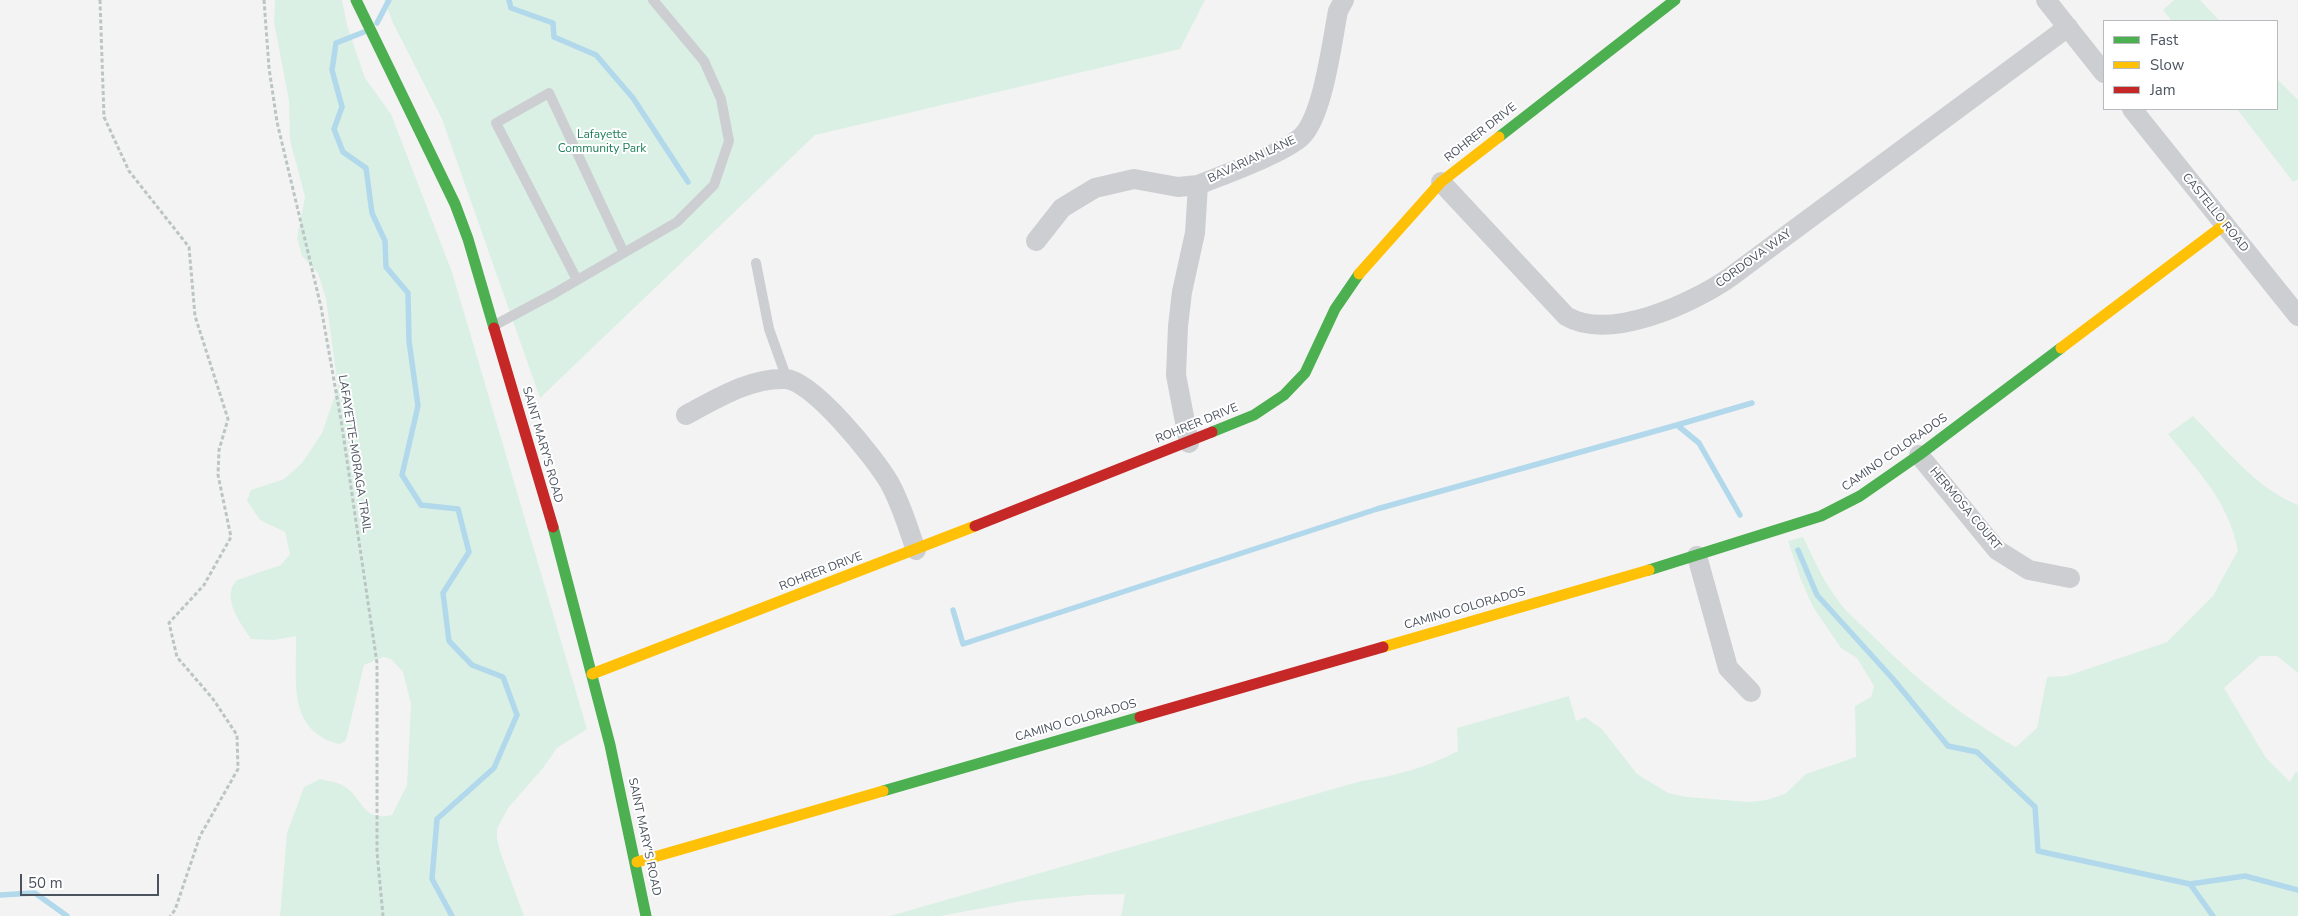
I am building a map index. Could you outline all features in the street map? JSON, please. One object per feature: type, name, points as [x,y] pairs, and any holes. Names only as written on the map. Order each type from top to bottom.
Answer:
[{"type":"street","name":"SAINT MARY'S ROAD","points":[[356,0],[455,204],[493,326],[592,674],[637,862],[646,916]]},
{"type":"street","name":"BAVARIAN LANE","points":[[1189,442],[1176,375],[1178,326],[1195,233],[1198,185],[1272,153],[1300,138],[1314,119],[1338,11],[1344,0]]},
{"type":"street","name":"ROHRER DRIVE","points":[[592,674],[916,550],[1254,415],[1284,395],[1305,373],[1336,309],[1361,272],[1441,182],[1675,0]]},
{"type":"street","points":[[2046,0],[2103,72]]},
{"type":"street","name":"CORDOVA WAY","points":[[1441,182],[1566,316],[1575,322],[1591,325],[1618,323],[1651,316],[1708,292],[1729,278],[2068,27]]},
{"type":"street","name":"CASTELLO ROAD","points":[[2133,110],[2298,316]]},
{"type":"street","points":[[1036,242],[1062,208],[1095,188],[1134,179],[1178,187],[1198,185]]},
{"type":"street","name":"CAMINO COLORADOS","points":[[637,862],[1697,556],[1821,516],[1860,496],[1919,455],[2224,225]]},
{"type":"street","points":[[686,415],[725,394],[758,382],[787,379],[809,389],[872,458],[890,483],[916,550]]},
{"type":"street","name":"HERMOSA COURT","points":[[1919,455],[1997,550],[2029,570],[2070,578]]},
{"type":"street","points":[[1697,556],[1728,668],[1750,692]]},
{"type":"lane","points":[[493,326],[578,280],[678,222],[714,186],[729,140],[721,99],[704,61],[653,0]]},
{"type":"lane","points":[[578,280],[496,123],[549,93],[624,253]]},
{"type":"lane","points":[[756,263],[769,329],[787,379]]},
{"type":"path","points":[[100,0],[104,117],[129,171],[189,247],[195,316],[228,419],[219,450],[218,475],[230,537],[204,585],[169,623],[177,658],[214,699],[237,735],[238,769],[200,836],[175,910],[170,916]]},
{"type":"path","name":"LAFAYETTE-MORAGA TRAIL","points":[[264,0],[269,68],[277,122],[321,307],[341,420],[377,663],[377,852],[383,916]]},
{"type":"green space","points":[[275,0],[342,0],[347,25],[365,78],[391,114],[452,272],[587,729],[557,748],[543,768],[508,808],[497,829],[497,839],[501,854],[524,916],[280,916],[287,833],[304,787],[320,779],[339,784],[351,791],[369,812],[382,816],[392,815],[407,785],[411,704],[403,672],[391,659],[383,657],[364,665],[346,740],[340,744],[323,737],[310,728],[298,702],[296,686],[296,636],[274,640],[251,639],[231,602],[232,587],[237,580],[281,565],[290,554],[285,532],[260,520],[247,501],[251,490],[284,479],[302,463],[322,433],[338,387],[326,299],[318,273],[302,256],[297,238],[305,197],[290,140],[289,101],[274,22]]},
{"type":"green space","name":"Lafayette Community Park","points":[[384,0],[1205,0],[1180,49],[815,135],[540,398],[442,119],[393,23]]},
{"type":"green space","points":[[2174,0],[2200,0],[2219,20],[2171,20],[2163,10]]},
{"type":"green space","points":[[2278,80],[2298,100],[2298,179],[2293,182],[2238,110],[2278,110]]},
{"type":"green space","points":[[2193,416],[2255,478],[2283,498],[2298,505],[2298,673],[2277,656],[2260,656],[2224,688],[2266,758],[2290,782],[2296,771],[2298,773],[2298,916],[1121,916],[1125,894],[1087,895],[1021,901],[940,916],[890,916],[1361,781],[1411,770],[1435,762],[1458,751],[1457,728],[1569,696],[1576,721],[1585,717],[1602,729],[1637,774],[1668,793],[1687,797],[1749,802],[1767,800],[1785,794],[1806,774],[1856,757],[1855,706],[1871,697],[1874,686],[1857,658],[1841,648],[1813,607],[1801,580],[1788,541],[1803,537],[1829,587],[1851,616],[1905,667],[1940,696],[1996,736],[2016,747],[2037,728],[2047,677],[2067,676],[2167,642],[2213,596],[2238,550],[2227,516],[2219,501],[2201,474],[2168,434]]},
{"type":"waterway","points":[[377,23],[389,0]]},
{"type":"waterway","points":[[509,0],[511,8],[553,23],[554,37],[596,55],[633,98],[688,182]]},
{"type":"waterway","points":[[364,32],[336,43],[332,70],[342,107],[334,129],[343,152],[366,168],[372,213],[385,241],[386,267],[408,293],[409,341],[418,406],[402,475],[421,505],[458,509],[469,552],[443,593],[449,641],[472,665],[503,677],[517,715],[494,768],[437,819],[432,879],[452,916]]},
{"type":"waterway","points":[[1677,425],[1752,403]]},
{"type":"waterway","points":[[953,610],[963,644],[1377,509],[1677,425],[1699,443],[1740,515]]},
{"type":"waterway","points":[[1798,550],[1817,595],[1893,679],[1948,746],[1977,752],[2035,807],[2038,851],[2190,884],[2245,876],[2298,890]]},
{"type":"waterway","points":[[2190,884],[2213,916]]},
{"type":"waterway","points":[[0,895],[35,893],[67,916]]},
{"type":"traffic: fast","points":[[356,0],[455,204],[468,239],[494,328]]},
{"type":"traffic: fast","points":[[1499,137],[1675,0]]},
{"type":"traffic: fast","points":[[1212,432],[1254,415],[1284,395],[1305,373],[1335,309],[1359,274]]},
{"type":"traffic: fast","points":[[1649,570],[1821,516],[1860,496],[1919,455],[2061,348]]},
{"type":"traffic: fast","points":[[553,527],[610,745],[646,916]]},
{"type":"traffic: fast","points":[[883,791],[1140,717]]},
{"type":"traffic: slow","points":[[1359,274],[1441,182],[1499,137]]},
{"type":"traffic: slow","points":[[2061,348],[2224,225]]},
{"type":"traffic: slow","points":[[592,674],[975,526]]},
{"type":"traffic: slow","points":[[1383,647],[1649,570]]},
{"type":"traffic: slow","points":[[637,862],[883,791]]},
{"type":"traffic: jam","points":[[494,328],[553,527]]},
{"type":"traffic: jam","points":[[975,526],[1212,432]]},
{"type":"traffic: jam","points":[[1140,717],[1383,647]]}]
